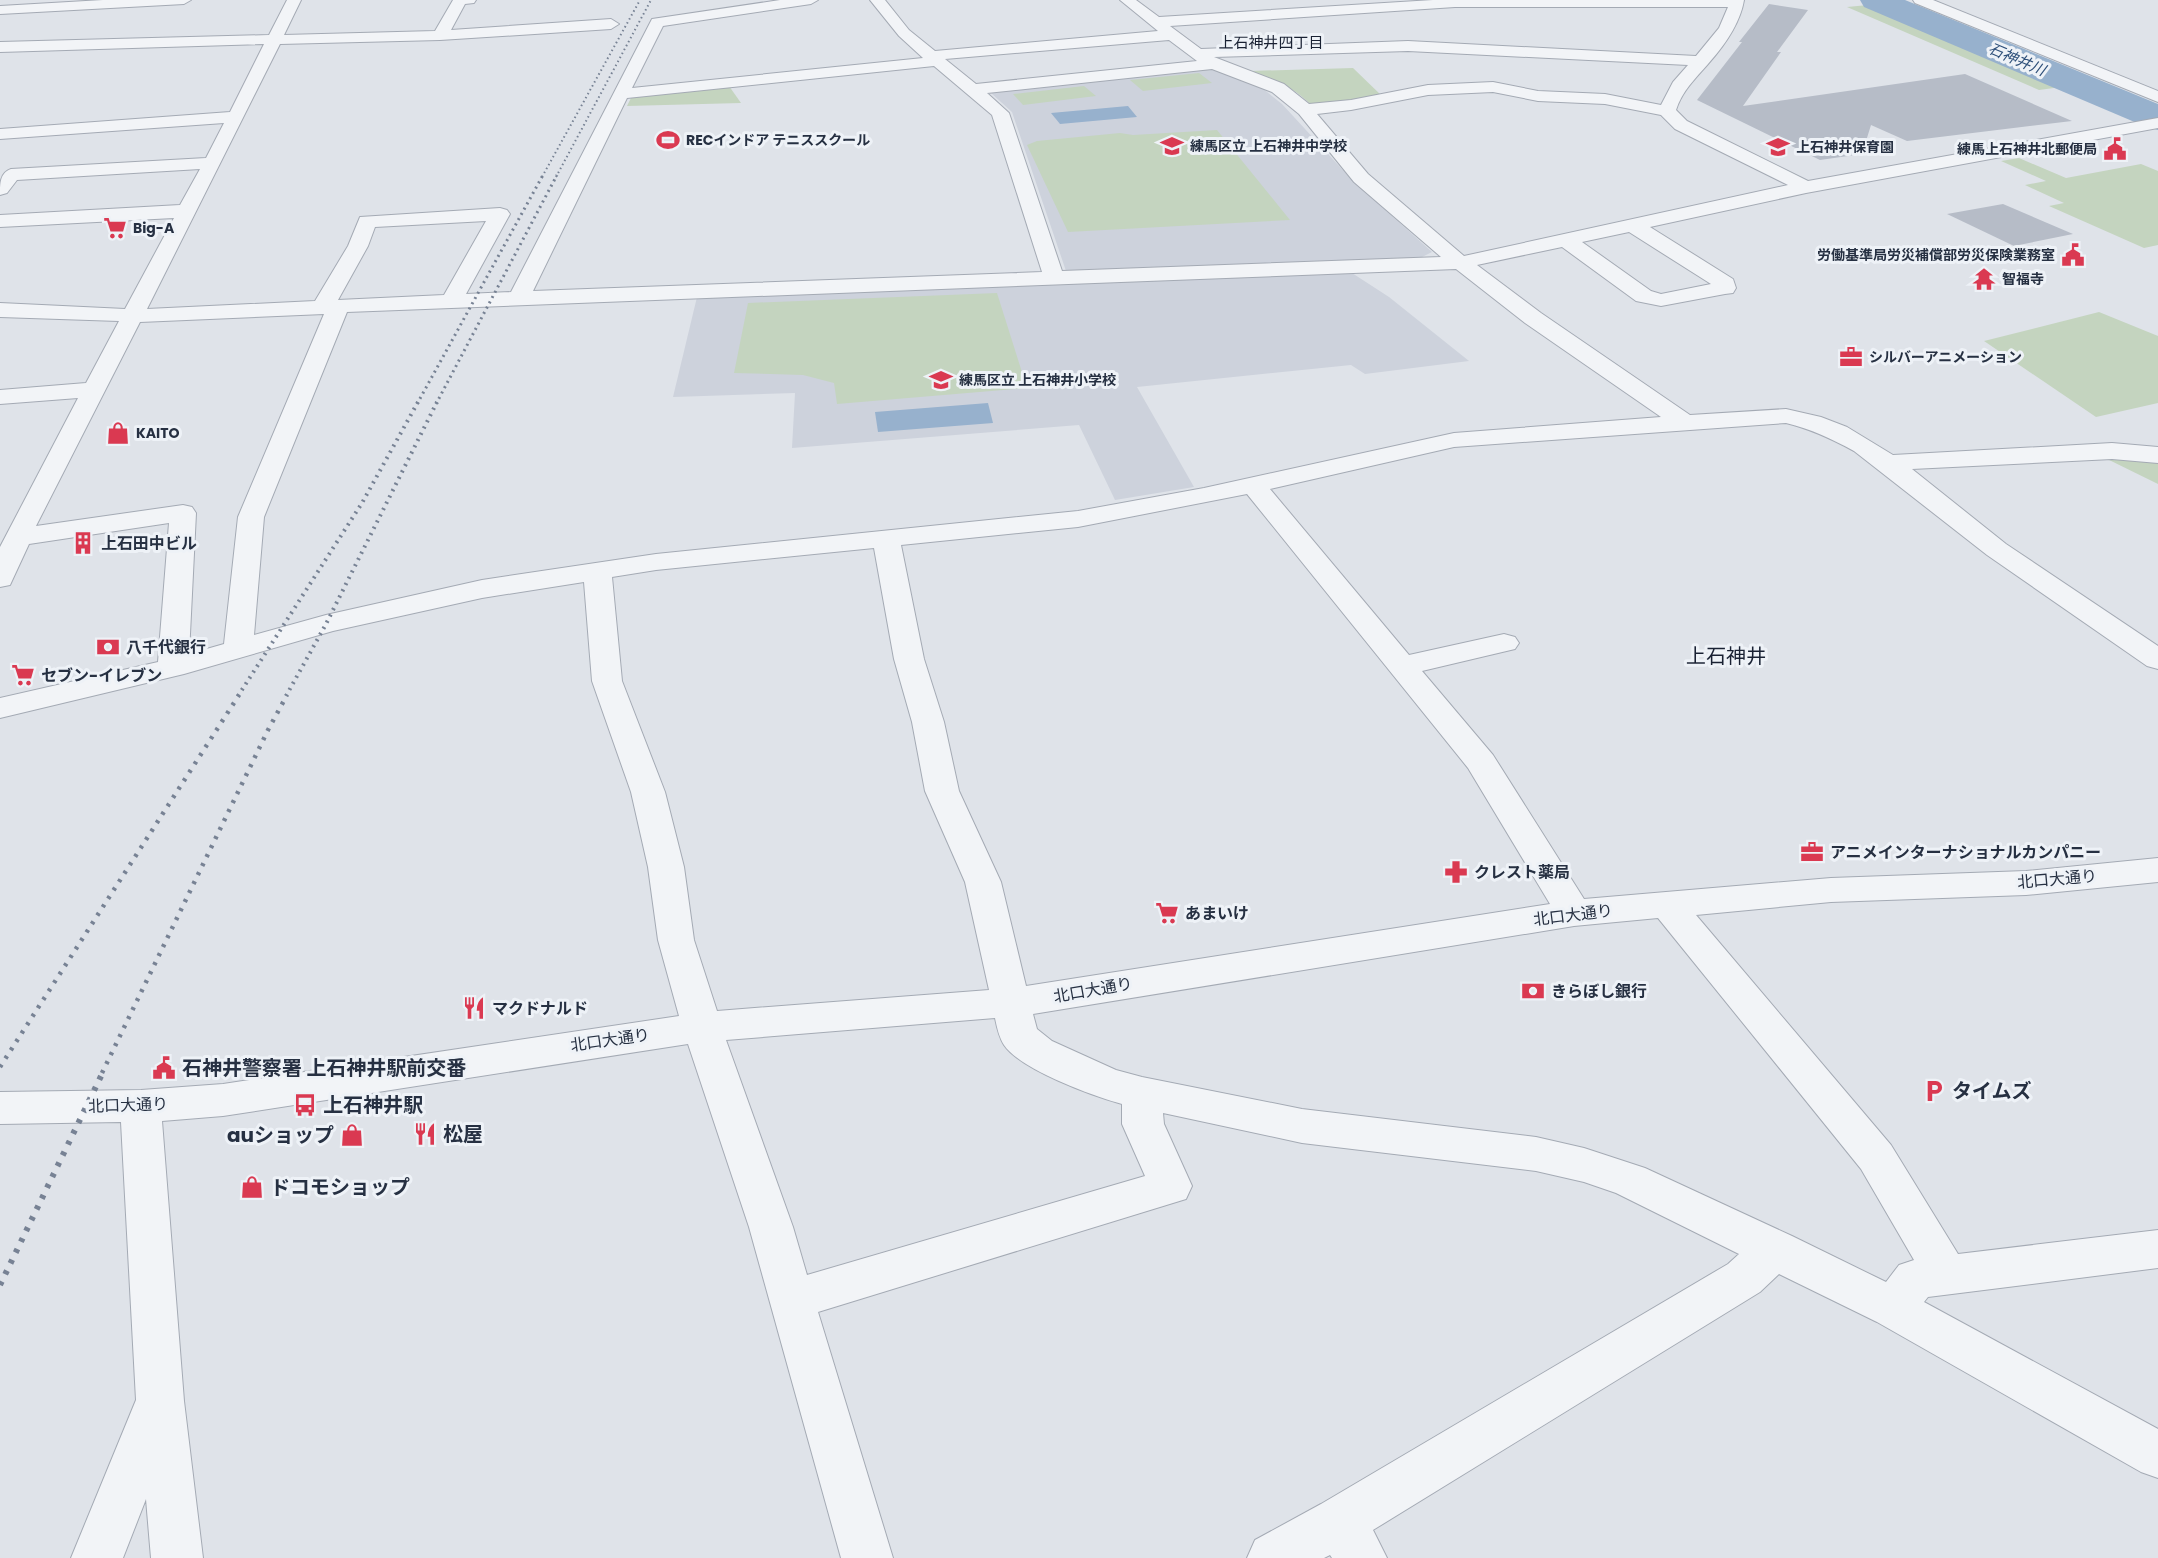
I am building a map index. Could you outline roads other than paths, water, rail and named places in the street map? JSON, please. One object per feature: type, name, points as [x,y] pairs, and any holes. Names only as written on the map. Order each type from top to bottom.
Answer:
[{"type":"street","points":[[0,10],[184,0]]},
{"type":"street","points":[[0,579],[14,531],[133,316],[294,0]]},
{"type":"street","points":[[440,35],[460,0],[469,0]]},
{"type":"street","points":[[519,298],[657,22],[769,3],[811,0]]},
{"type":"street","points":[[877,0],[904,33],[1000,114],[1054,278]]},
{"type":"street","points":[[1127,0],[1171,35],[1214,64],[1278,88],[1305,110],[1361,178],[1460,263],[1533,318],[1685,423]]},
{"type":"street","points":[[1920,0],[2158,97]]},
{"type":"street","points":[[1154,22],[1485,2],[1737,1],[1737,13],[1702,61],[1668,101],[1667,111]]},
{"type":"street","points":[[1466,68],[1460,24],[1485,2]]},
{"type":"street","points":[[0,47],[440,35],[611,24]]},
{"type":"street","points":[[620,94],[933,58],[1171,35]]},
{"type":"street","points":[[1197,54],[1408,46],[1466,68],[1493,87],[1538,96],[1605,99],[1667,111],[1681,125],[1806,186]]},
{"type":"street","points":[[1305,110],[1351,105],[1428,90],[1466,68],[1702,61]]},
{"type":"street","points":[[971,90],[1214,64]]},
{"type":"street","points":[[1560,65],[1566,98]]},
{"type":"street","points":[[0,134],[236,117]]},
{"type":"street","points":[[0,310],[133,316],[519,298],[1460,263],[1806,186],[2157,123]]},
{"type":"street","points":[[0,189],[11,175],[212,163]]},
{"type":"street","points":[[0,221],[186,211]]},
{"type":"street","points":[[238,649],[251,517],[330,307],[367,221],[500,214],[451,301]]},
{"type":"street","points":[[1564,239],[1644,296],[1660,300],[1725,288],[1725,284],[1630,224]]},
{"type":"street","points":[[0,397],[93,390]]},
{"type":"street","points":[[0,708],[173,668],[326,624],[482,589],[656,562],[1078,519],[1253,485],[1454,440],[1786,416],[1799,417],[1841,434],[1888,464],[1975,534],[2158,660]]},
{"type":"street","points":[[1888,464],[2112,451],[2158,455]]},
{"type":"street","points":[[1253,485],[1481,762],[1574,913]]},
{"type":"street","points":[[14,531],[183,513],[173,668]]},
{"type":"street","points":[[886,539],[909,659],[928,722],[942,791],[983,882],[1019,1037],[1038,1052],[1107,1084],[1142,1093],[1302,1126],[1536,1154],[1584,1165],[1630,1180],[1776,1249],[1893,1308],[2158,1455]]},
{"type":"street","points":[[597,572],[607,681],[648,792],[666,867],[676,940],[702,1027],[771,1227],[867,1558]]},
{"type":"street","points":[[1403,666],[1504,643]]},
{"type":"street","name":"北口大通り","points":[[14,1108],[141,1106],[223,1100],[702,1027],[1010,1004],[1574,913],[1831,890],[2026,883],[2158,870]]},
{"type":"street","points":[[1667,904],[1876,1158],[1947,1275]]},
{"type":"street","points":[[792,1300],[1171,1186],[1143,1124],[1142,1093]]},
{"type":"street","points":[[141,1106],[160,1401],[177,1558]]},
{"type":"street","points":[[1273,1558],[1350,1540],[1744,1278],[1776,1249]]},
{"type":"street","points":[[1893,1308],[1915,1279],[2158,1249]]},
{"type":"street","points":[[97,1558],[160,1401]]},
{"type":"water","points":[[1128,106],[1137,117],[1060,124],[1051,113]]},
{"type":"water","points":[[988,403],[993,423],[878,432],[875,412]]},
{"type":"waterway","name":"石神井川","points":[[1876,0],[2158,118]]},
{"type":"railway","points":[[542,177],[640,0]]},
{"type":"railway","points":[[556,177],[651,0]]},
{"type":"railway","points":[[417,404],[543,175]]},
{"type":"railway","points":[[436,404],[557,175]]},
{"type":"railway","points":[[238,696],[362,503],[418,402]]},
{"type":"railway","points":[[286,696],[326,624],[436,404]]},
{"type":"railway","points":[[0,1067],[239,695]]},
{"type":"railway","points":[[102,1073],[287,695]]},
{"type":"railway","points":[[0,1285],[103,1072]]},
{"type":"place","name":"RECインドア テニススクール","points":[[668,140]]},
{"type":"place","name":"練馬区立 上石神井中学校","points":[[1172,146]]},
{"type":"place","name":"上石神井保育園","points":[[1778,147]]},
{"type":"place","name":"練馬上石神井北郵便局","points":[[2115,149]]},
{"type":"place","name":"Big-A","points":[[115,228]]},
{"type":"place","name":"労働基準局労災補償部労災保険業務室","points":[[2073,255]]},
{"type":"place","name":"智福寺","points":[[1984,279]]},
{"type":"place","name":"シルバーアニメーション","points":[[1851,357]]},
{"type":"place","name":"練馬区立 上石神井小学校","points":[[941,380]]},
{"type":"place","name":"KAITO","points":[[118,433]]},
{"type":"place","name":"上石田中ビル","points":[[83,543]]},
{"type":"place","name":"八千代銀行","points":[[108,647]]},
{"type":"place","name":"セブン-イレブン","points":[[23,675]]},
{"type":"place","name":"アニメインターナショナルカンパニー","points":[[1812,852]]},
{"type":"place","name":"クレスト薬局","points":[[1456,872]]},
{"type":"place","name":"あまいけ","points":[[1167,913]]},
{"type":"place","name":"きらぼし銀行","points":[[1533,991]]},
{"type":"place","name":"マクドナルド","points":[[474,1008]]},
{"type":"place","name":"石神井警察署 上石神井駅前交番","points":[[164,1068]]},
{"type":"place","name":"タイムズ","points":[[1934,1091]]},
{"type":"place","name":"上石神井駅","points":[[305,1105]]},
{"type":"place","name":"松屋","points":[[425,1134]]},
{"type":"place","name":"auショップ","points":[[352,1135]]},
{"type":"place","name":"ドコモショップ","points":[[252,1187]]},
{"type":"district","name":"上石神井四丁目","points":[[1271,42]]},
{"type":"district","name":"上石神井","points":[[1726,656]]}]
